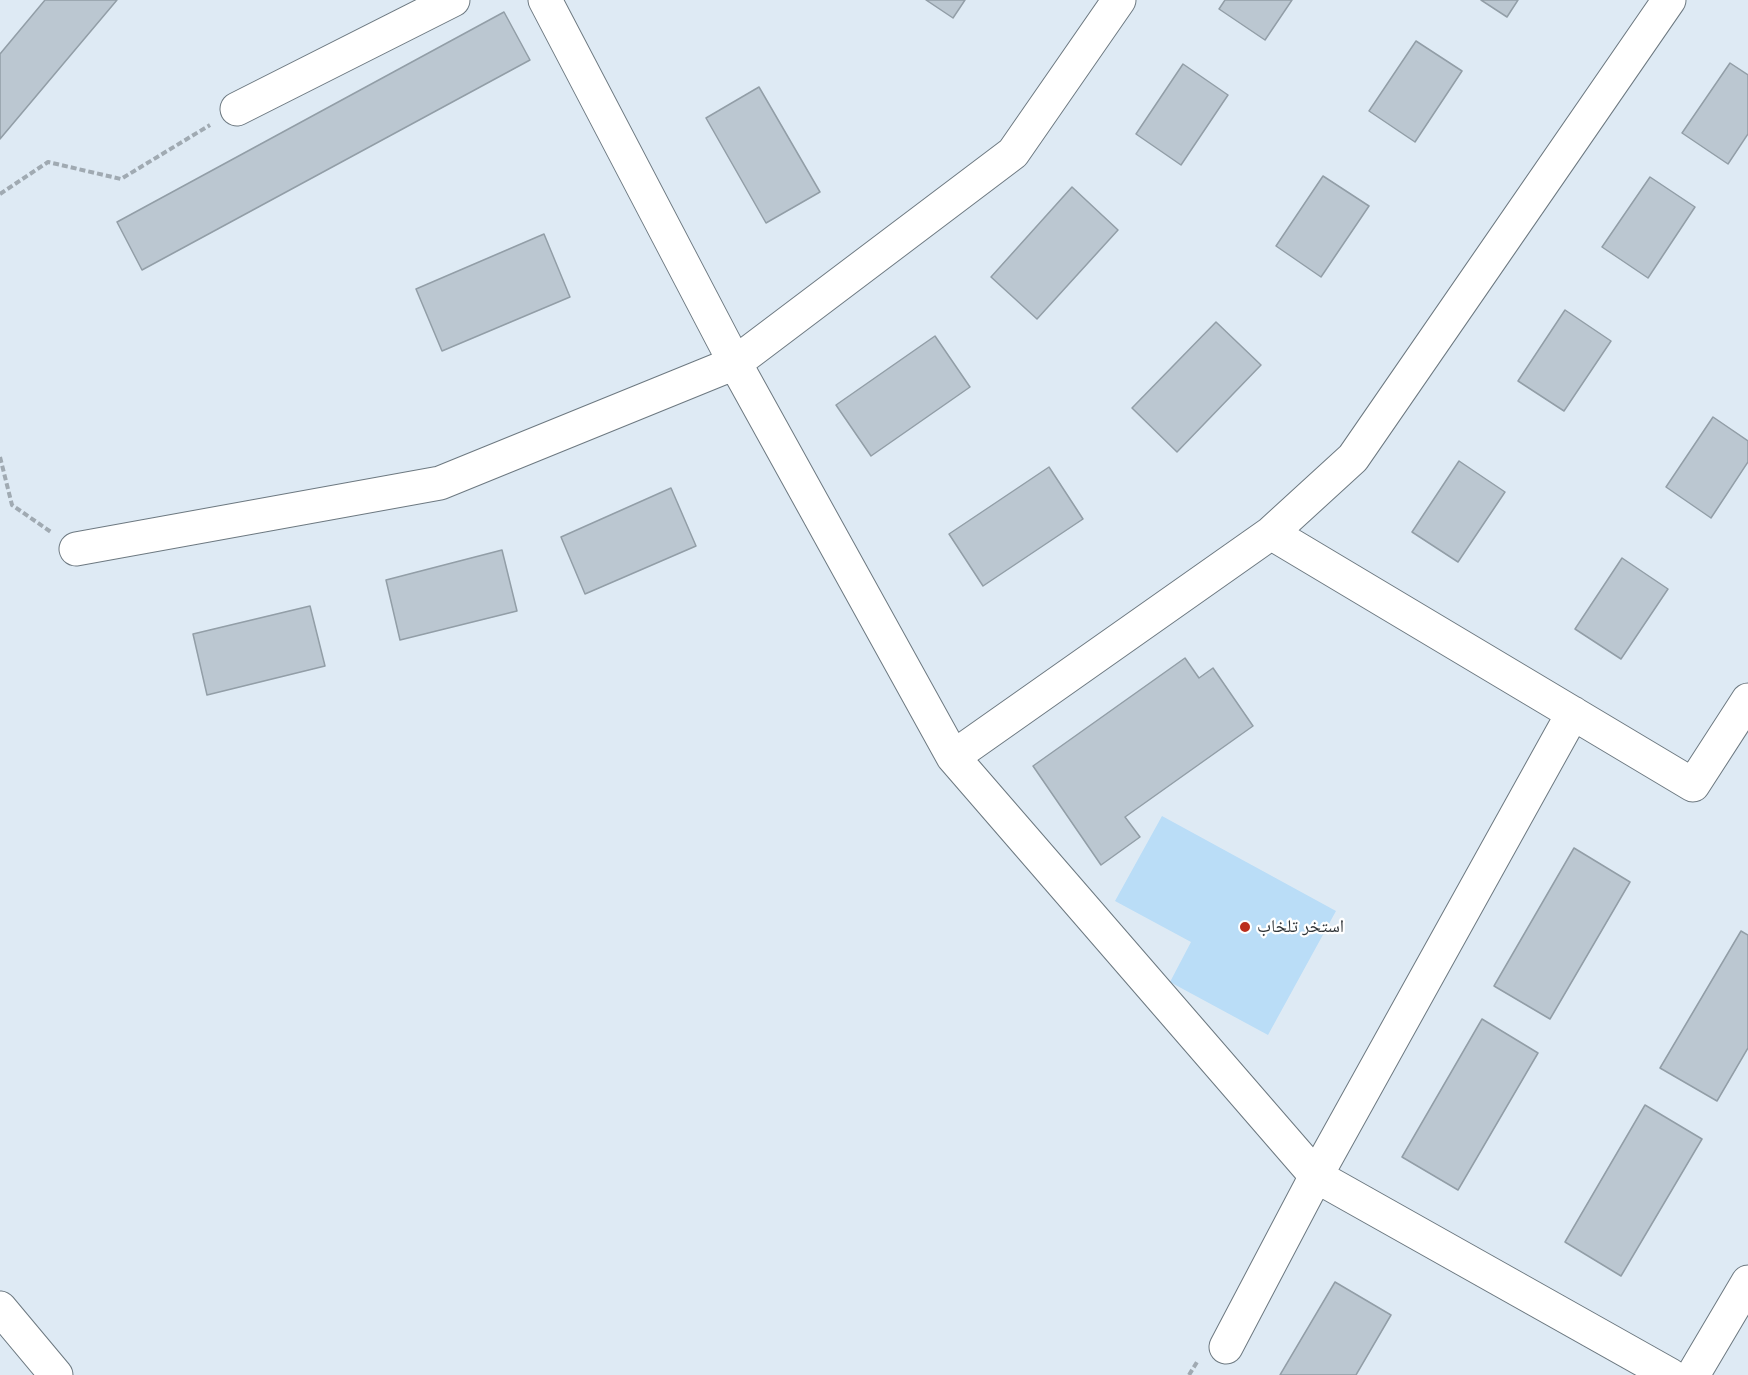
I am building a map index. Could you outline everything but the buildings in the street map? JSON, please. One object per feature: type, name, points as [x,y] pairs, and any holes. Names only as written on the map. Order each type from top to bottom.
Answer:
[{"type":"street","points":[[237,109],[453,0]]},
{"type":"street","points":[[545,0],[735,363],[953,757],[1316,1176],[1670,1375]]},
{"type":"street","points":[[76,549],[440,483],[735,363],[1012,153],[1119,0]]},
{"type":"street","points":[[953,757],[1271,533],[1353,458],[1669,0]]},
{"type":"street","points":[[1271,533],[1693,785],[1748,700]]},
{"type":"street","points":[[1226,1347],[1316,1176],[1573,713]]},
{"type":"street","points":[[1693,1375],[1748,1282]]},
{"type":"street","points":[[0,1308],[56,1375]]},
{"type":"path","points":[[0,194],[48,162],[121,179],[237,109]]},
{"type":"path","points":[[0,457],[12,505],[76,549]]},
{"type":"shaded area","name":"استخر تلخاب","points":[[1162,816],[1336,911],[1268,1035],[1170,982],[1191,942],[1115,901]]},
{"type":"place","name":"استخر تلخاب","points":[[1245,927]]}]
